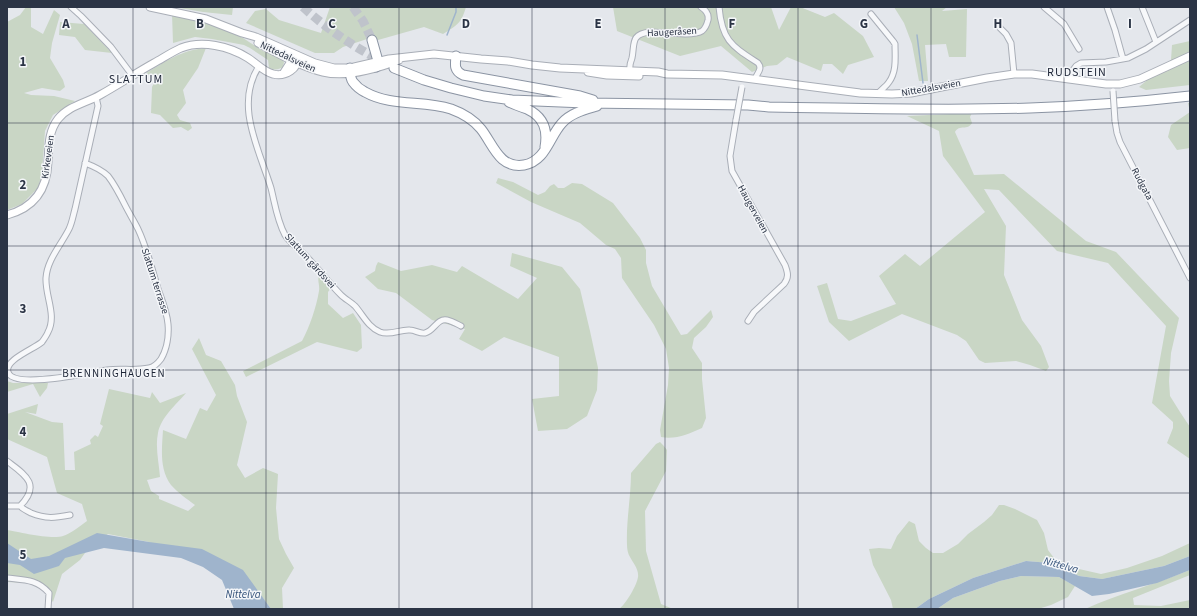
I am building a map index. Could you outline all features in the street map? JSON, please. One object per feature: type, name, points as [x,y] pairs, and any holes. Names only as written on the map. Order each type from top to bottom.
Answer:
[{"type":"highway","points":[[372,40],[377,64]]},
{"type":"highway","points":[[456,56],[456,68],[460,74],[466,76],[580,96],[604,103]]},
{"type":"highway","points":[[394,68],[424,80],[451,88],[503,99],[542,102],[981,110],[1097,105],[1190,96]]},
{"type":"highway","points":[[352,71],[359,88],[370,95],[387,101],[442,107],[462,113],[478,126],[499,156],[511,164],[521,165],[530,163],[538,158],[545,150],[562,123],[569,117],[580,111],[604,103]]},
{"type":"highway","points":[[748,105],[768,103],[928,106],[1030,104],[1190,92]]},
{"type":"highway","points":[[503,99],[529,110],[540,119],[546,134],[545,150]]},
{"type":"main road","name":"Nittedalsveien","points":[[150,7],[202,17],[256,38],[296,59],[330,68],[352,71],[377,64],[390,64],[407,57],[429,54],[508,61],[537,66],[631,73],[658,72],[667,74],[718,75],[878,94],[911,93],[1014,74],[1032,74],[1070,79],[1113,88],[1140,79],[1190,56]]},
{"type":"main road","name":"Kirkeveien","points":[[7,216],[26,208],[42,188],[46,180],[47,173],[49,139],[56,120],[68,110],[96,98],[175,51],[197,44],[232,50],[278,75],[283,74],[296,59]]},
{"type":"street","points":[[71,7],[118,55],[132,76]]},
{"type":"street","name":"Haugeråsen","points":[[631,73],[633,61],[632,47],[634,41],[638,37],[644,33],[652,32],[694,33],[704,29],[707,25],[708,17],[707,13],[701,7]]},
{"type":"street","points":[[719,7],[722,28],[728,40],[735,48],[758,63],[760,66],[760,70],[755,79]]},
{"type":"street","points":[[1044,7],[1064,24],[1079,49]]},
{"type":"street","points":[[1107,7],[1123,59]]},
{"type":"street","points":[[1142,7],[1156,42]]},
{"type":"street","points":[[871,14],[894,44],[894,70],[890,81],[878,94]]},
{"type":"street","points":[[1070,79],[1074,67],[1081,63],[1123,59],[1138,53],[1190,20]]},
{"type":"street","points":[[1000,28],[1012,43],[1014,74]]},
{"type":"street","name":"Slattum gårdsvei","points":[[259,66],[254,74],[249,90],[249,118],[253,135],[271,189],[279,222],[286,236],[342,295],[355,306],[373,328],[389,334],[410,330],[424,334],[431,331],[440,320],[446,319],[461,326]]},
{"type":"street","name":"Haugerveien","points":[[743,78],[730,156],[732,171],[789,274],[788,279],[784,284],[754,312],[748,321]]},
{"type":"street","name":"Rudgata","points":[[1113,88],[1115,121],[1120,142],[1190,278]]},
{"type":"street","name":"Slattum terrasse","points":[[85,162],[101,171],[115,186],[138,229],[167,319],[168,338],[164,353],[157,363],[150,368],[110,370],[50,379],[18,379],[9,375],[7,372],[8,366],[17,358],[42,342],[51,326],[51,310],[46,278],[51,260],[72,222],[85,162],[98,106],[96,98]]},
{"type":"street","points":[[7,461],[24,473],[30,483],[28,495],[20,506]]},
{"type":"street","points":[[7,506],[20,506],[26,511],[41,517],[55,518],[70,515]]},
{"type":"street","points":[[7,578],[31,580],[43,586],[49,593],[48,609]]},
{"type":"green space","points":[[26,7],[31,7],[31,27],[43,34],[54,10],[60,15],[52,43],[50,58],[63,80],[65,87],[60,91],[42,88],[24,93],[31,95],[54,96],[75,101],[53,115],[45,131],[42,173],[38,188],[22,204],[7,210],[7,22],[20,15]]},
{"type":"green space","points":[[174,7],[233,7],[232,15]]},
{"type":"green space","points":[[330,7],[466,7],[458,24],[443,34],[424,27],[378,40],[373,37],[343,47],[334,53],[315,53],[246,23],[255,11],[266,9],[279,20],[321,33]]},
{"type":"green space","points":[[613,7],[771,7],[779,30],[791,7],[800,7],[825,17],[834,13],[863,36],[874,57],[848,65],[843,74],[832,64],[823,64],[821,71],[787,57],[777,65],[767,66],[752,72],[721,46],[680,56],[617,31]]},
{"type":"green space","points":[[894,7],[947,7],[942,11],[967,9],[966,57],[949,57],[946,44],[925,45],[928,81],[919,81],[912,44],[904,23]]},
{"type":"green space","points":[[172,14],[214,25],[243,38],[263,51],[282,59],[284,62],[283,67],[279,69],[269,68],[268,60],[244,45],[195,37],[173,43]]},
{"type":"green space","points":[[60,22],[84,24],[112,53],[85,50],[75,37],[59,35]]},
{"type":"green space","points":[[1190,41],[1190,85],[1146,90],[1139,87],[1171,60],[1172,45]]},
{"type":"green space","points":[[206,48],[198,68],[183,90],[186,103],[177,115],[180,120],[190,123],[192,128],[188,131],[181,127],[173,128],[160,115],[151,113],[152,87],[155,81],[153,77],[146,73],[168,60],[189,51]]},
{"type":"green space","points":[[1190,112],[1190,148],[1177,150],[1168,137],[1171,125]]},
{"type":"green space","points":[[972,113],[970,117],[972,123],[968,127],[959,128],[955,132],[974,175],[1004,174],[1086,241],[1116,252],[1179,318],[1171,353],[1169,381],[1170,396],[1190,427],[1190,459],[1167,443],[1173,428],[1173,422],[1152,403],[1166,326],[1108,263],[1057,251],[999,190],[984,189],[1006,226],[1004,275],[1022,320],[1041,346],[1049,367],[1046,371],[1016,361],[985,363],[979,360],[966,341],[957,335],[902,314],[849,341],[829,322],[817,286],[827,283],[838,319],[851,321],[896,304],[879,276],[905,254],[920,266],[985,212],[943,156],[939,131],[907,116]]},
{"type":"green space","points":[[498,178],[513,182],[538,195],[545,192],[554,184],[558,188],[564,188],[572,183],[582,184],[613,203],[640,238],[646,250],[646,263],[652,286],[681,335],[687,334],[711,310],[713,317],[706,327],[694,338],[692,348],[702,363],[706,418],[702,428],[677,437],[661,437],[660,430],[668,385],[669,368],[666,349],[654,325],[622,278],[621,258],[615,249],[606,245],[580,223],[531,202],[496,183]]},
{"type":"green space","points":[[512,253],[562,267],[580,289],[598,368],[597,390],[587,416],[567,429],[538,431],[532,399],[559,396],[559,357],[504,337],[482,351],[459,339],[465,329],[432,320],[396,293],[378,289],[365,277],[375,271],[378,262],[401,271],[432,265],[457,272],[462,266],[518,299],[537,278],[510,266]]},
{"type":"green space","points":[[319,275],[331,288],[328,292],[328,304],[343,318],[353,313],[361,325],[362,348],[357,352],[317,342],[246,377],[243,371],[302,341],[316,304],[319,291]]},
{"type":"green space","points":[[199,338],[206,355],[221,361],[235,385],[237,396],[247,422],[237,465],[245,478],[263,468],[278,474],[276,508],[279,539],[294,568],[282,588],[283,609],[271,609],[257,590],[149,542],[108,534],[90,546],[80,560],[62,574],[53,602],[41,589],[28,583],[7,582],[7,530],[27,534],[58,537],[69,534],[87,521],[82,504],[57,493],[47,457],[7,439],[7,414],[38,404],[36,414],[25,412],[52,422],[63,423],[65,470],[75,470],[74,452],[91,444],[90,440],[95,435],[98,437],[103,426],[100,424],[109,389],[150,398],[152,392],[160,403],[186,393],[162,422],[158,433],[157,444],[160,477],[147,480],[151,491],[159,496],[159,499],[188,511],[195,505],[173,488],[167,479],[162,458],[162,444],[163,430],[186,439],[200,408],[207,411],[216,395],[192,349]]},
{"type":"green space","points":[[7,381],[13,383],[48,383],[47,388],[40,397],[33,384],[7,392]]},
{"type":"green space","points":[[660,442],[667,450],[666,471],[645,511],[646,551],[661,604],[673,609],[619,609],[631,594],[638,577],[637,569],[627,547],[631,473],[656,444]]},
{"type":"green space","points":[[999,505],[1004,505],[1015,509],[1037,520],[1044,533],[1048,550],[1054,558],[1079,569],[1101,574],[1127,568],[1162,556],[1190,543],[1190,556],[1164,566],[1102,579],[1079,576],[1050,563],[1026,561],[973,578],[929,599],[915,609],[893,609],[891,600],[873,565],[869,549],[891,549],[897,536],[909,521],[915,524],[919,541],[926,548],[933,553],[943,553],[958,544],[984,522],[992,515]]},
{"type":"green space","points":[[1190,570],[1190,575],[1133,598],[1134,605],[1161,606],[1190,600],[1190,609],[1085,609],[1164,580]]},
{"type":"green space","points":[[1021,576],[1059,577],[1075,586],[1068,597],[1038,609],[937,609],[953,598],[1000,581]]},
{"type":"water","name":"Nittelva","points":[[97,533],[202,549],[243,570],[271,609],[234,609],[222,580],[203,567],[181,558],[104,548],[65,558],[59,566],[34,574],[20,565],[7,563],[7,543],[31,559],[49,556]]},
{"type":"water","name":"Nittelva","points":[[1190,556],[1190,570],[1157,583],[1109,594],[1092,596],[1059,577],[1021,576],[1000,581],[953,598],[937,609],[915,609],[929,599],[973,578],[1026,561],[1050,563],[1079,576],[1102,579],[1164,566]]},
{"type":"waterway","points":[[447,35],[456,12],[456,7]]},
{"type":"waterway","points":[[917,35],[923,83]]},
{"type":"tunnel","points":[[303,7],[341,37],[383,62]]},
{"type":"tunnel","points":[[353,7],[363,21],[372,40]]},
{"type":"district","name":"RUDSTEIN","points":[[1077,72]]},
{"type":"district","name":"SLATTUM","points":[[136,79]]},
{"type":"district","name":"BRENNINGHAUGEN","points":[[114,373]]}]
